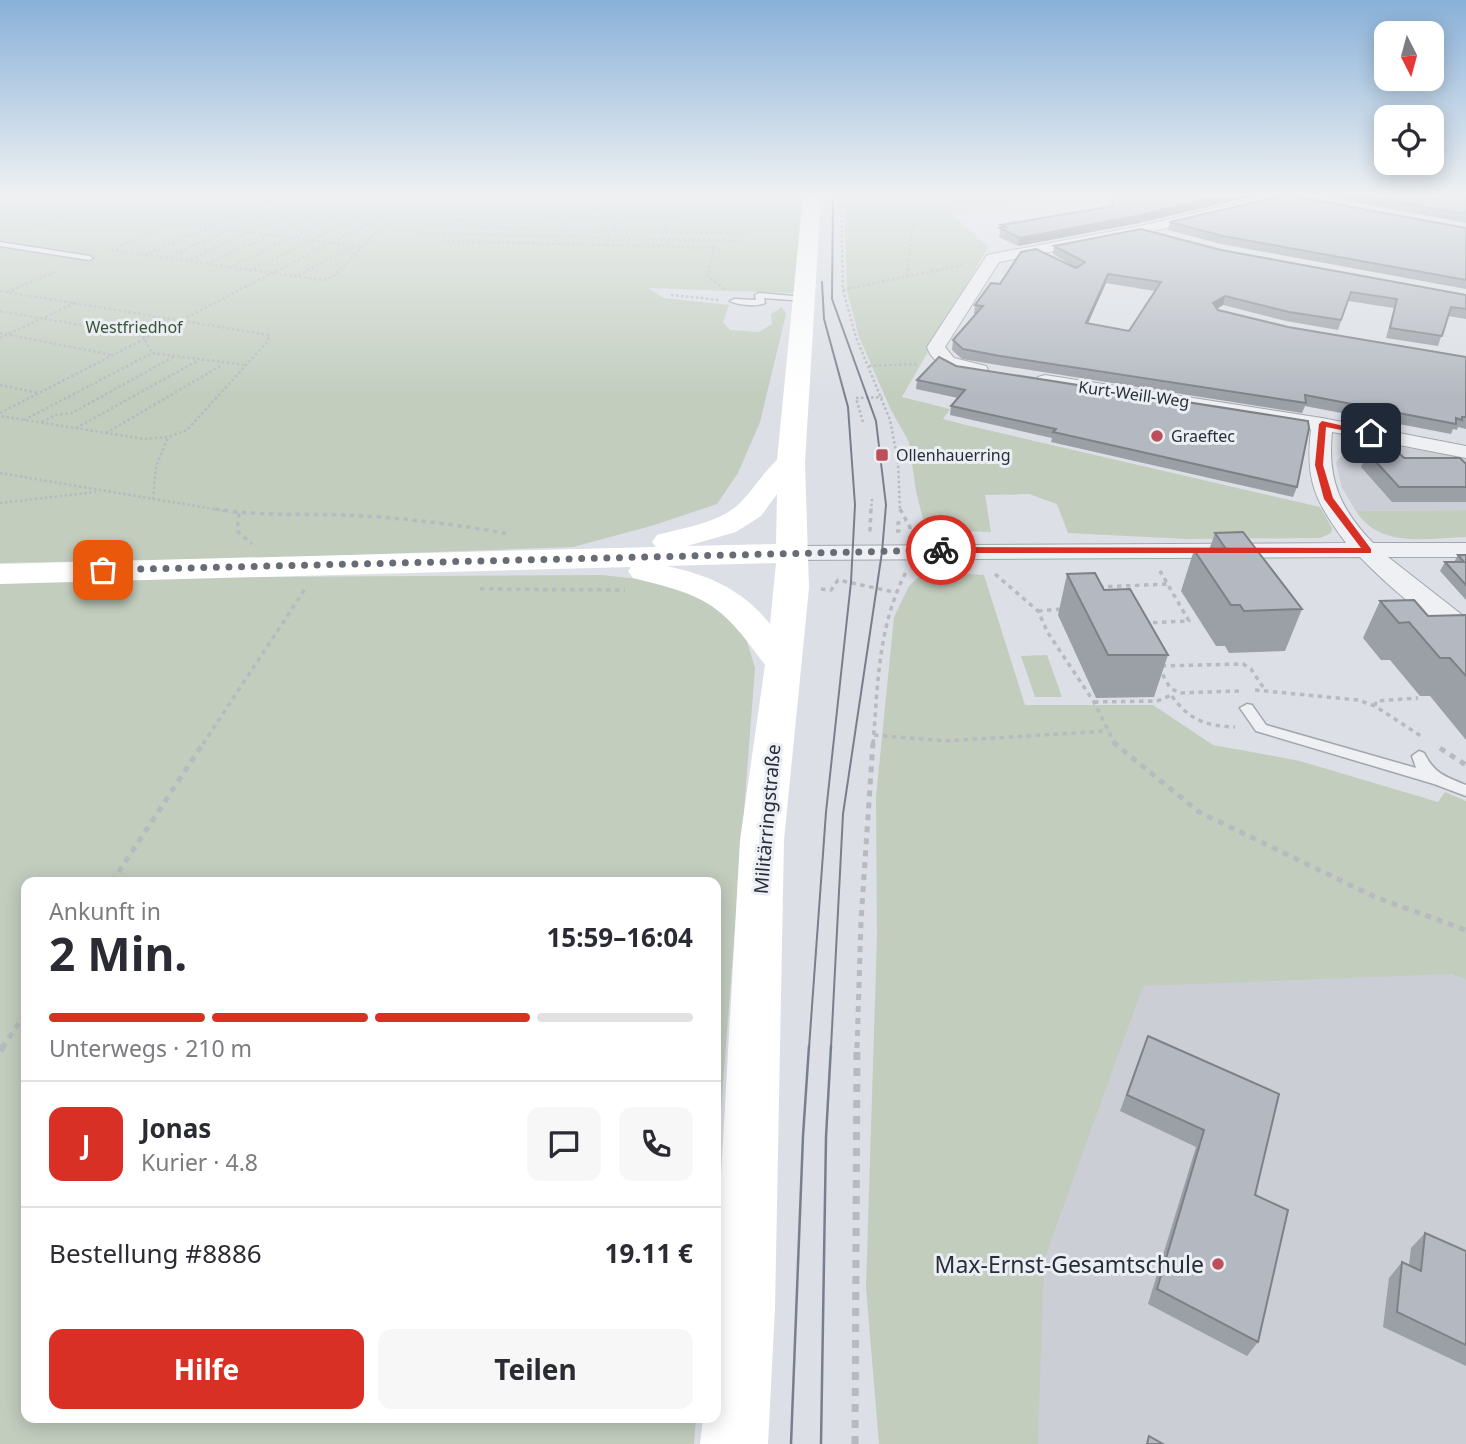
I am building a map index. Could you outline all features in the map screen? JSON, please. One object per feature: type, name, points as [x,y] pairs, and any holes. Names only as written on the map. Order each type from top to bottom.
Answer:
[{"type":"main road","name":"Militärringstraße","points":[[734,1444],[744,1308],[762,840],[792,588],[791,463],[807,262]]},
{"type":"main road","points":[[541,561],[659,545],[725,525],[750,510],[770,482],[791,463]]},
{"type":"main road","points":[[0,574],[793,553]]},
{"type":"main road","points":[[541,561],[621,567],[678,577],[713,589],[749,618],[783,666]]},
{"type":"street","points":[[990,262],[936,347],[937,354],[955,366],[998,374]]},
{"type":"street","name":"Kurt-Weill-Weg","points":[[1023,378],[1322,424],[1466,452]]},
{"type":"street","points":[[1322,424],[1319,465],[1324,486],[1339,516],[1368,551],[1395,577],[1466,630]]},
{"type":"street","points":[[793,553],[908,550],[1466,550]]},
{"type":"lane","points":[[734,301],[761,303],[759,295],[805,299]]},
{"type":"lane","points":[[1247,708],[1261,728],[1439,780],[1466,791]]},
{"type":"lane","points":[[1419,756],[1423,767],[1439,780]]},
{"type":"path","points":[[7,292],[78,262]]},
{"type":"path","points":[[192,262],[312,281],[333,277],[347,262]]},
{"type":"path","points":[[206,265],[211,262]]},
{"type":"path","points":[[228,268],[239,262]]},
{"type":"path","points":[[248,271],[266,262]]},
{"type":"path","points":[[0,414],[295,262]]},
{"type":"path","points":[[293,278],[322,262]]},
{"type":"path","points":[[707,276],[711,262]]},
{"type":"path","points":[[842,262],[842,290],[856,337],[882,397],[895,441],[900,513],[910,527],[908,550]]},
{"type":"path","points":[[907,276],[909,262]]},
{"type":"path","points":[[842,290],[972,262]]},
{"type":"path","points":[[0,291],[269,335],[268,341],[187,430],[168,437],[144,439],[0,414]]},
{"type":"path","points":[[671,295],[734,301]]},
{"type":"path","points":[[0,338],[76,303]]},
{"type":"path","points":[[0,311],[145,339]]},
{"type":"path","points":[[0,333],[112,355]]},
{"type":"path","points":[[145,339],[152,352]]},
{"type":"path","points":[[23,420],[152,352],[198,361],[245,365]]},
{"type":"path","points":[[41,423],[55,415],[72,413],[173,357]]},
{"type":"path","points":[[75,428],[198,361]]},
{"type":"path","points":[[869,366],[944,361]]},
{"type":"path","points":[[106,433],[223,364]]},
{"type":"path","points":[[0,385],[40,393]]},
{"type":"path","points":[[863,422],[856,398],[882,397]]},
{"type":"path","points":[[153,499],[156,467],[168,437]]},
{"type":"path","points":[[0,473],[239,513],[347,515],[470,527],[520,536]]},
{"type":"path","points":[[0,503],[103,492]]},
{"type":"path","points":[[870,530],[872,499]]},
{"type":"path","points":[[987,550],[993,572],[1038,611],[1048,633],[1094,702],[1114,743],[1199,812],[1375,897],[1466,930]]},
{"type":"path","points":[[1059,550],[1079,587],[1168,584]]},
{"type":"path","points":[[1137,623],[1189,621],[1147,550]]},
{"type":"path","points":[[792,588],[831,590],[838,580],[894,593],[883,634],[866,824],[855,1128],[855,1444]]},
{"type":"path","points":[[1173,592],[1177,587]]},
{"type":"path","points":[[472,589],[638,590]]},
{"type":"path","points":[[115,877],[304,592],[317,591]]},
{"type":"path","points":[[1038,611],[1064,609]]},
{"type":"path","points":[[1180,693],[1170,688],[1158,666],[1243,664],[1251,669],[1265,690]]},
{"type":"path","points":[[1094,702],[1157,701],[1180,693],[1241,691]]},
{"type":"path","points":[[1253,691],[1358,700],[1375,706],[1466,765]]},
{"type":"path","points":[[1172,696],[1182,711],[1200,724],[1261,728]]},
{"type":"path","points":[[1375,706],[1376,701],[1418,698]]},
{"type":"path","points":[[874,735],[945,741],[1108,731]]},
{"type":"path","points":[[0,1051],[21,1020]]},
{"type":"shaded area","points":[[1374,442],[1466,458],[1466,510],[1356,511],[1342,488],[1336,463],[1342,455]]},
{"type":"shaded area","name":"Max-Ernst-Gesamtschule","points":[[1361,943],[1466,980],[1466,1444],[950,1444],[1088,984]]},
{"type":"green space","name":"Westfriedhof","points":[[0,262],[799,262],[797,293],[648,288],[664,298],[729,305],[723,322],[730,330],[759,332],[772,324],[771,314],[782,307],[786,314],[760,422],[738,473],[717,504],[651,526],[573,547],[270,558],[0,563]]},
{"type":"green space","points":[[846,262],[979,262],[902,397],[950,409],[943,419],[1320,507],[1332,528],[1331,533],[1320,538],[1187,539],[1068,533],[1057,504],[1029,494],[985,495],[991,532],[940,530],[923,519],[909,442],[891,410],[859,337],[847,291]]},
{"type":"green space","points":[[1466,510],[1466,537],[1420,539],[1405,539],[1378,531],[1366,523],[1356,511]]},
{"type":"green space","points":[[940,572],[984,575],[1025,705],[1153,705],[1213,745],[1300,761],[1438,802],[1445,792],[1466,801],[1466,980],[1450,974],[1143,986],[1044,1260],[1038,1444],[879,1444],[866,1287],[877,937],[876,797],[894,617],[909,586],[921,575]]},
{"type":"green space","points":[[602,575],[657,581],[693,590],[742,625],[755,668],[721,1110],[721,877],[21,877],[21,1423],[696,1423],[694,1444],[0,1444],[0,582],[104,578]]},
{"type":"green space","points":[[1047,655],[1062,697],[1035,697],[1021,656]]},
{"type":"building","points":[[1014,262],[1064,262],[1076,268],[1084,262],[1288,262],[1466,295],[1466,309],[1451,307],[1442,336],[1390,328],[1397,299],[1351,292],[1341,320],[1289,312],[1225,296],[1213,303],[1218,310],[1288,327],[1466,357],[1466,417],[1462,417],[1462,420],[1456,418],[1456,424],[1305,395],[1306,403],[1000,356],[963,349],[953,340],[983,306],[975,305],[991,283],[1000,284]],"holes":[[[1108,274],[1161,282],[1129,331],[1086,323]]]},
{"type":"building","points":[[1369,262],[1466,262],[1466,280]]},
{"type":"building","points":[[939,357],[956,366],[1308,421],[1309,428],[1297,487],[951,406],[965,390],[917,380]]},
{"type":"building","points":[[1367,452],[1398,452],[1404,458],[1460,458],[1466,464],[1466,487],[1399,487]]},
{"type":"building","points":[[1243,532],[1302,609],[1244,611],[1240,605],[1231,605],[1194,550],[1226,549],[1215,533]]},
{"type":"building","points":[[1458,555],[1466,555],[1466,585],[1445,562],[1464,562]]},
{"type":"building","points":[[1095,573],[1104,590],[1130,589],[1168,655],[1108,655],[1067,574]]},
{"type":"building","points":[[1414,600],[1428,616],[1466,615],[1466,676],[1450,658],[1440,658],[1409,622],[1399,623],[1380,601]]},
{"type":"building","points":[[1148,1036],[1279,1094],[1255,1195],[1288,1210],[1258,1342],[1157,1289],[1204,1130],[1127,1095]]},
{"type":"building","points":[[1425,1233],[1466,1251],[1466,1345],[1397,1312],[1402,1262],[1421,1271]]},
{"type":"building","points":[[1149,1436],[1163,1444],[1147,1444]]},
{"type":"tram line","points":[[831,1048],[843,814],[882,552],[886,505],[876,421],[832,299],[832,262]]},
{"type":"tram line","points":[[809,1048],[826,812],[851,582],[855,505],[848,407],[824,319],[822,282]]},
{"type":"tram line","points":[[791,1444],[809,1046]]},
{"type":"tram line","points":[[821,1444],[826,1137],[831,1046]]},
{"type":"way so far","points":[[103,570],[941,550]]},
{"type":"place","name":"Graeftec","points":[[1157,436]]},
{"type":"place","name":"Ollenhauerring","points":[[882,455]]},
{"type":"place","name":"Max-Ernst-Gesamtschule","points":[[1218,1264]]},
{"type":"route","points":[[941,550],[1368,551],[1339,516],[1329,499],[1319,465],[1322,424],[1371,433]]}]
